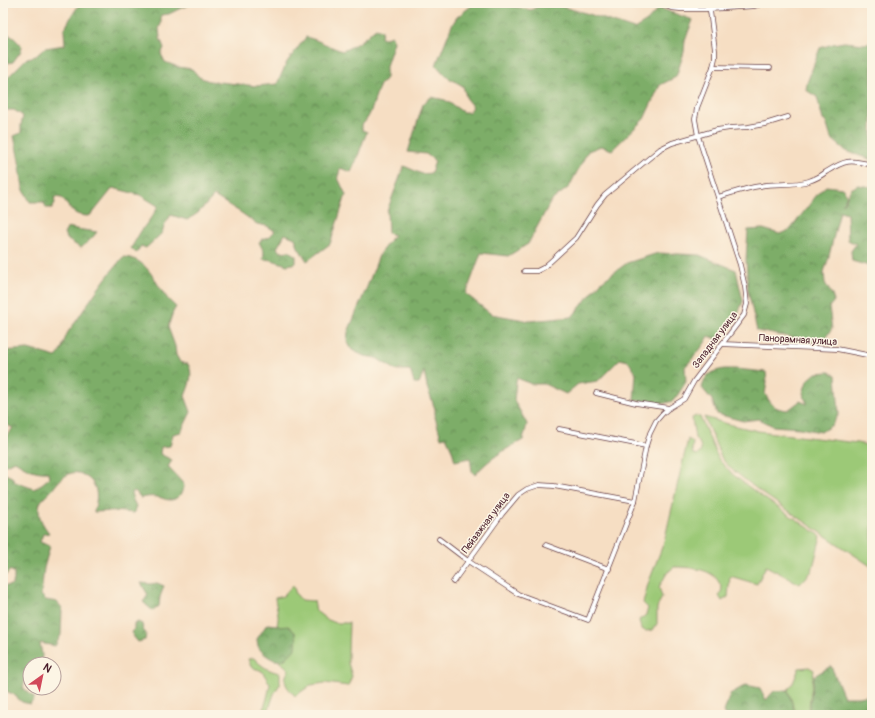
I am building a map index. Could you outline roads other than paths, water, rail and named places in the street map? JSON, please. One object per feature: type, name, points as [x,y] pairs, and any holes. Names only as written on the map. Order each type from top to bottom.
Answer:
[{"type":"street","points":[[658,3],[671,8],[710,9],[755,6],[764,3]]},
{"type":"street","name":"Западная улица","points":[[468,561],[518,594],[588,620],[635,501],[646,446],[656,421],[669,408],[684,399],[694,381],[744,315],[747,304],[740,265],[698,136],[695,119],[697,108],[715,58],[709,3]]},
{"type":"street","points":[[713,67],[770,68]]},
{"type":"street","points":[[524,271],[537,271],[551,261],[576,238],[605,195],[660,149],[672,143],[724,128],[748,127],[765,124],[788,116]]},
{"type":"street","points":[[718,197],[743,189],[810,181],[845,162],[858,161],[872,165]]},
{"type":"street","name":"Панорамная улица","points":[[722,344],[837,349],[872,356]]},
{"type":"street","points":[[596,393],[636,403],[669,408]]},
{"type":"street","points":[[558,429],[646,446]]},
{"type":"street","name":"Пейзажная улица","points":[[453,582],[502,514],[518,495],[527,489],[539,485],[554,486],[635,501]]},
{"type":"street","points":[[439,539],[468,561]]},
{"type":"street","points":[[546,545],[609,569]]}]
